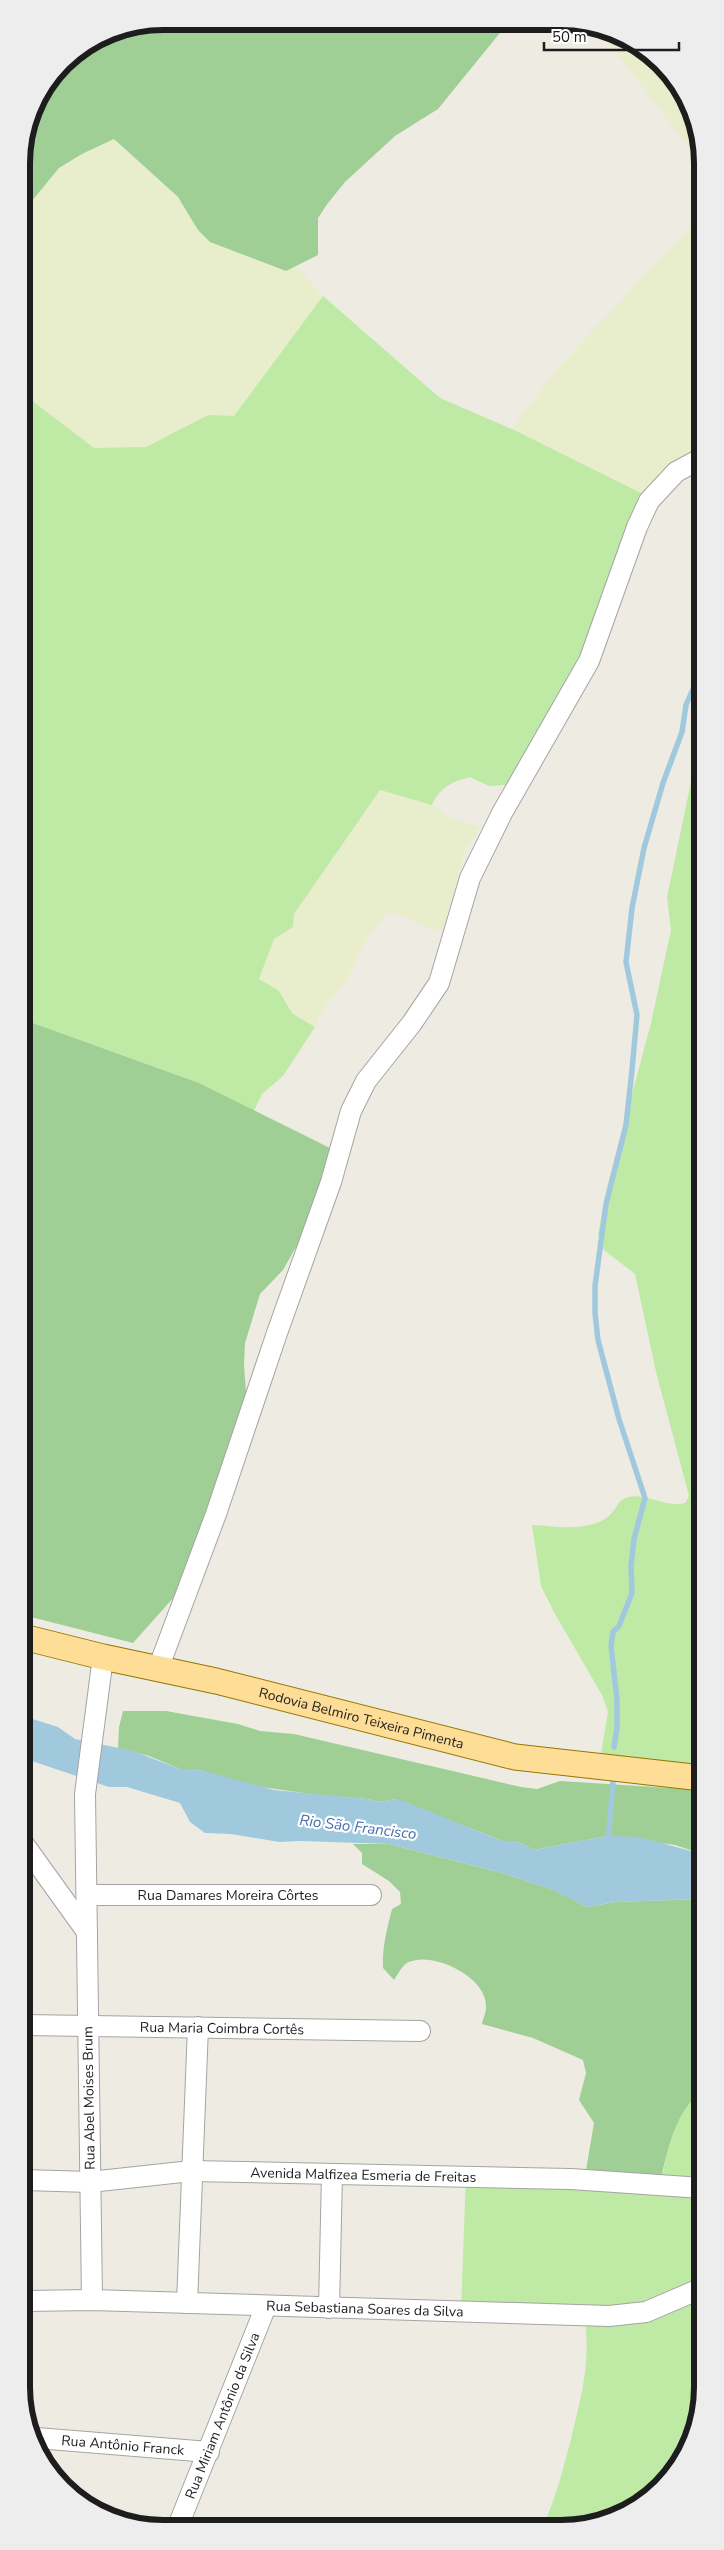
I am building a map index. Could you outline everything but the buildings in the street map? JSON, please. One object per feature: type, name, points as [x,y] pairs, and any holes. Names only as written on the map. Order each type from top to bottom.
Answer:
[{"type":"main road","name":"Rodovia Belmiro Teixeira Pimenta","points":[[30,1639],[103,1657],[216,1681],[515,1757],[694,1777]]},
{"type":"street","points":[[158,1669],[216,1514],[277,1333],[331,1182],[350,1111],[366,1081],[412,1023],[439,983],[470,878],[502,813],[589,661],[637,527],[649,501],[676,472],[694,463]]},
{"type":"street","name":"Rua Abel Moises Brum","points":[[92,2300],[85,1794],[103,1657]]},
{"type":"street","points":[[30,1853],[87,1932]]},
{"type":"street","name":"Rua Damares Moreira Côrtes","points":[[86,1895],[371,1895]]},
{"type":"street","name":"Rua Maria Coimbra Cortês","points":[[30,2025],[420,2031]]},
{"type":"street","points":[[187,2303],[198,2027]]},
{"type":"street","name":"Avenida Malfizea Esmeria de Freitas","points":[[30,2180],[90,2182],[191,2171],[571,2179],[694,2187]]},
{"type":"street","points":[[329,2308],[332,2174]]},
{"type":"street","name":"Rua Sebastiana Soares da Silva","points":[[30,2301],[92,2300],[609,2316],[646,2312],[694,2291]]},
{"type":"street","name":"Rua Miriam Antônio da Silva","points":[[181,2520],[266,2306]]},
{"type":"street","name":"Rua Antônio Franck","points":[[41,2438],[209,2452]]},
{"type":"green space","points":[[163,30],[502,30],[438,109],[395,136],[345,182],[318,218],[318,255],[286,271],[210,242],[198,230],[178,197],[114,139],[82,154],[59,168],[30,203],[30,154],[35,128],[48,96],[57,82],[75,63],[89,52],[120,37],[145,31]]},
{"type":"green space","points":[[606,38],[635,52],[649,63],[667,82],[684,112],[694,155]]},
{"type":"green space","points":[[114,139],[178,198],[210,242],[286,271],[296,266],[323,296],[234,417],[208,416],[146,447],[94,448],[30,399],[30,203],[59,168]]},
{"type":"green space","points":[[694,222],[694,464],[647,496],[512,429],[557,369]]},
{"type":"green space","points":[[323,296],[440,398],[512,429],[647,496],[591,640],[515,784],[489,786],[470,777],[447,786],[432,805],[380,790],[294,914],[293,927],[274,939],[259,979],[278,990],[293,1014],[315,1027],[283,1076],[262,1094],[254,1111],[199,1083],[30,1022],[30,399],[94,448],[146,447],[208,415],[234,416]]},
{"type":"green space","points":[[694,768],[694,1764],[600,1759],[608,1712],[602,1695],[541,1586],[532,1525],[582,1526],[602,1521],[625,1498],[635,1496],[678,1504],[685,1503],[689,1496],[656,1372],[635,1274],[604,1250],[598,1234],[608,1184],[651,1023],[671,930],[667,897]]},
{"type":"green space","points":[[380,790],[432,805],[449,817],[481,827],[465,851],[443,928],[435,931],[407,917],[388,912],[366,940],[347,980],[325,1006],[315,1027],[293,1014],[287,1001],[259,979],[274,939],[293,927],[294,914]]},
{"type":"green space","points":[[30,1022],[199,1083],[332,1149],[300,1240],[283,1270],[260,1294],[245,1343],[246,1392],[238,1426],[183,1587],[133,1643],[30,1617]]},
{"type":"green space","points":[[123,1711],[166,1711],[238,1724],[260,1731],[294,1734],[521,1787],[537,1789],[560,1781],[694,1789],[694,1851],[675,1845],[607,1836],[534,1850],[516,1841],[503,1841],[395,1799],[381,1802],[318,1795],[254,1786],[196,1769],[180,1769],[149,1756],[118,1748],[119,1727]]},
{"type":"green space","points":[[353,1844],[389,1844],[502,1873],[554,1890],[587,1907],[615,1902],[694,1899],[694,2099],[685,2110],[674,2132],[660,2181],[584,2182],[594,2123],[579,2100],[586,2073],[583,2060],[533,2038],[482,2024],[486,2007],[484,1995],[468,1976],[444,1963],[431,1960],[409,1962],[394,1980],[383,1968],[383,1953],[387,1931],[392,1909],[401,1904],[400,1892],[389,1881],[362,1864],[362,1853]]},
{"type":"green space","points":[[693,2099],[694,2396],[687,2430],[667,2468],[649,2487],[635,2498],[604,2513],[579,2519],[546,2520],[562,2472],[582,2393],[586,2365],[585,2318],[461,2310],[466,2174],[663,2172],[675,2128]]},
{"type":"water","name":"Rio São Francisco","points":[[30,1718],[58,1727],[75,1739],[133,1751],[180,1769],[196,1769],[274,1790],[381,1802],[395,1799],[404,1801],[503,1841],[516,1841],[534,1850],[607,1836],[639,1837],[694,1852],[694,1899],[615,1902],[587,1907],[553,1890],[502,1873],[389,1844],[279,1842],[231,1834],[205,1833],[190,1822],[180,1803],[127,1787],[109,1787],[30,1760]]},
{"type":"waterway","points":[[614,1747],[617,1728],[617,1700],[611,1646],[613,1632],[619,1626],[632,1593],[631,1566],[634,1539],[645,1498],[619,1419],[598,1340],[595,1286],[606,1204],[626,1125],[632,1070],[637,1015],[626,962],[632,908],[644,848],[663,783],[682,732],[686,705],[694,687]]},
{"type":"waterway","points":[[608,1843],[613,1780]]}]
